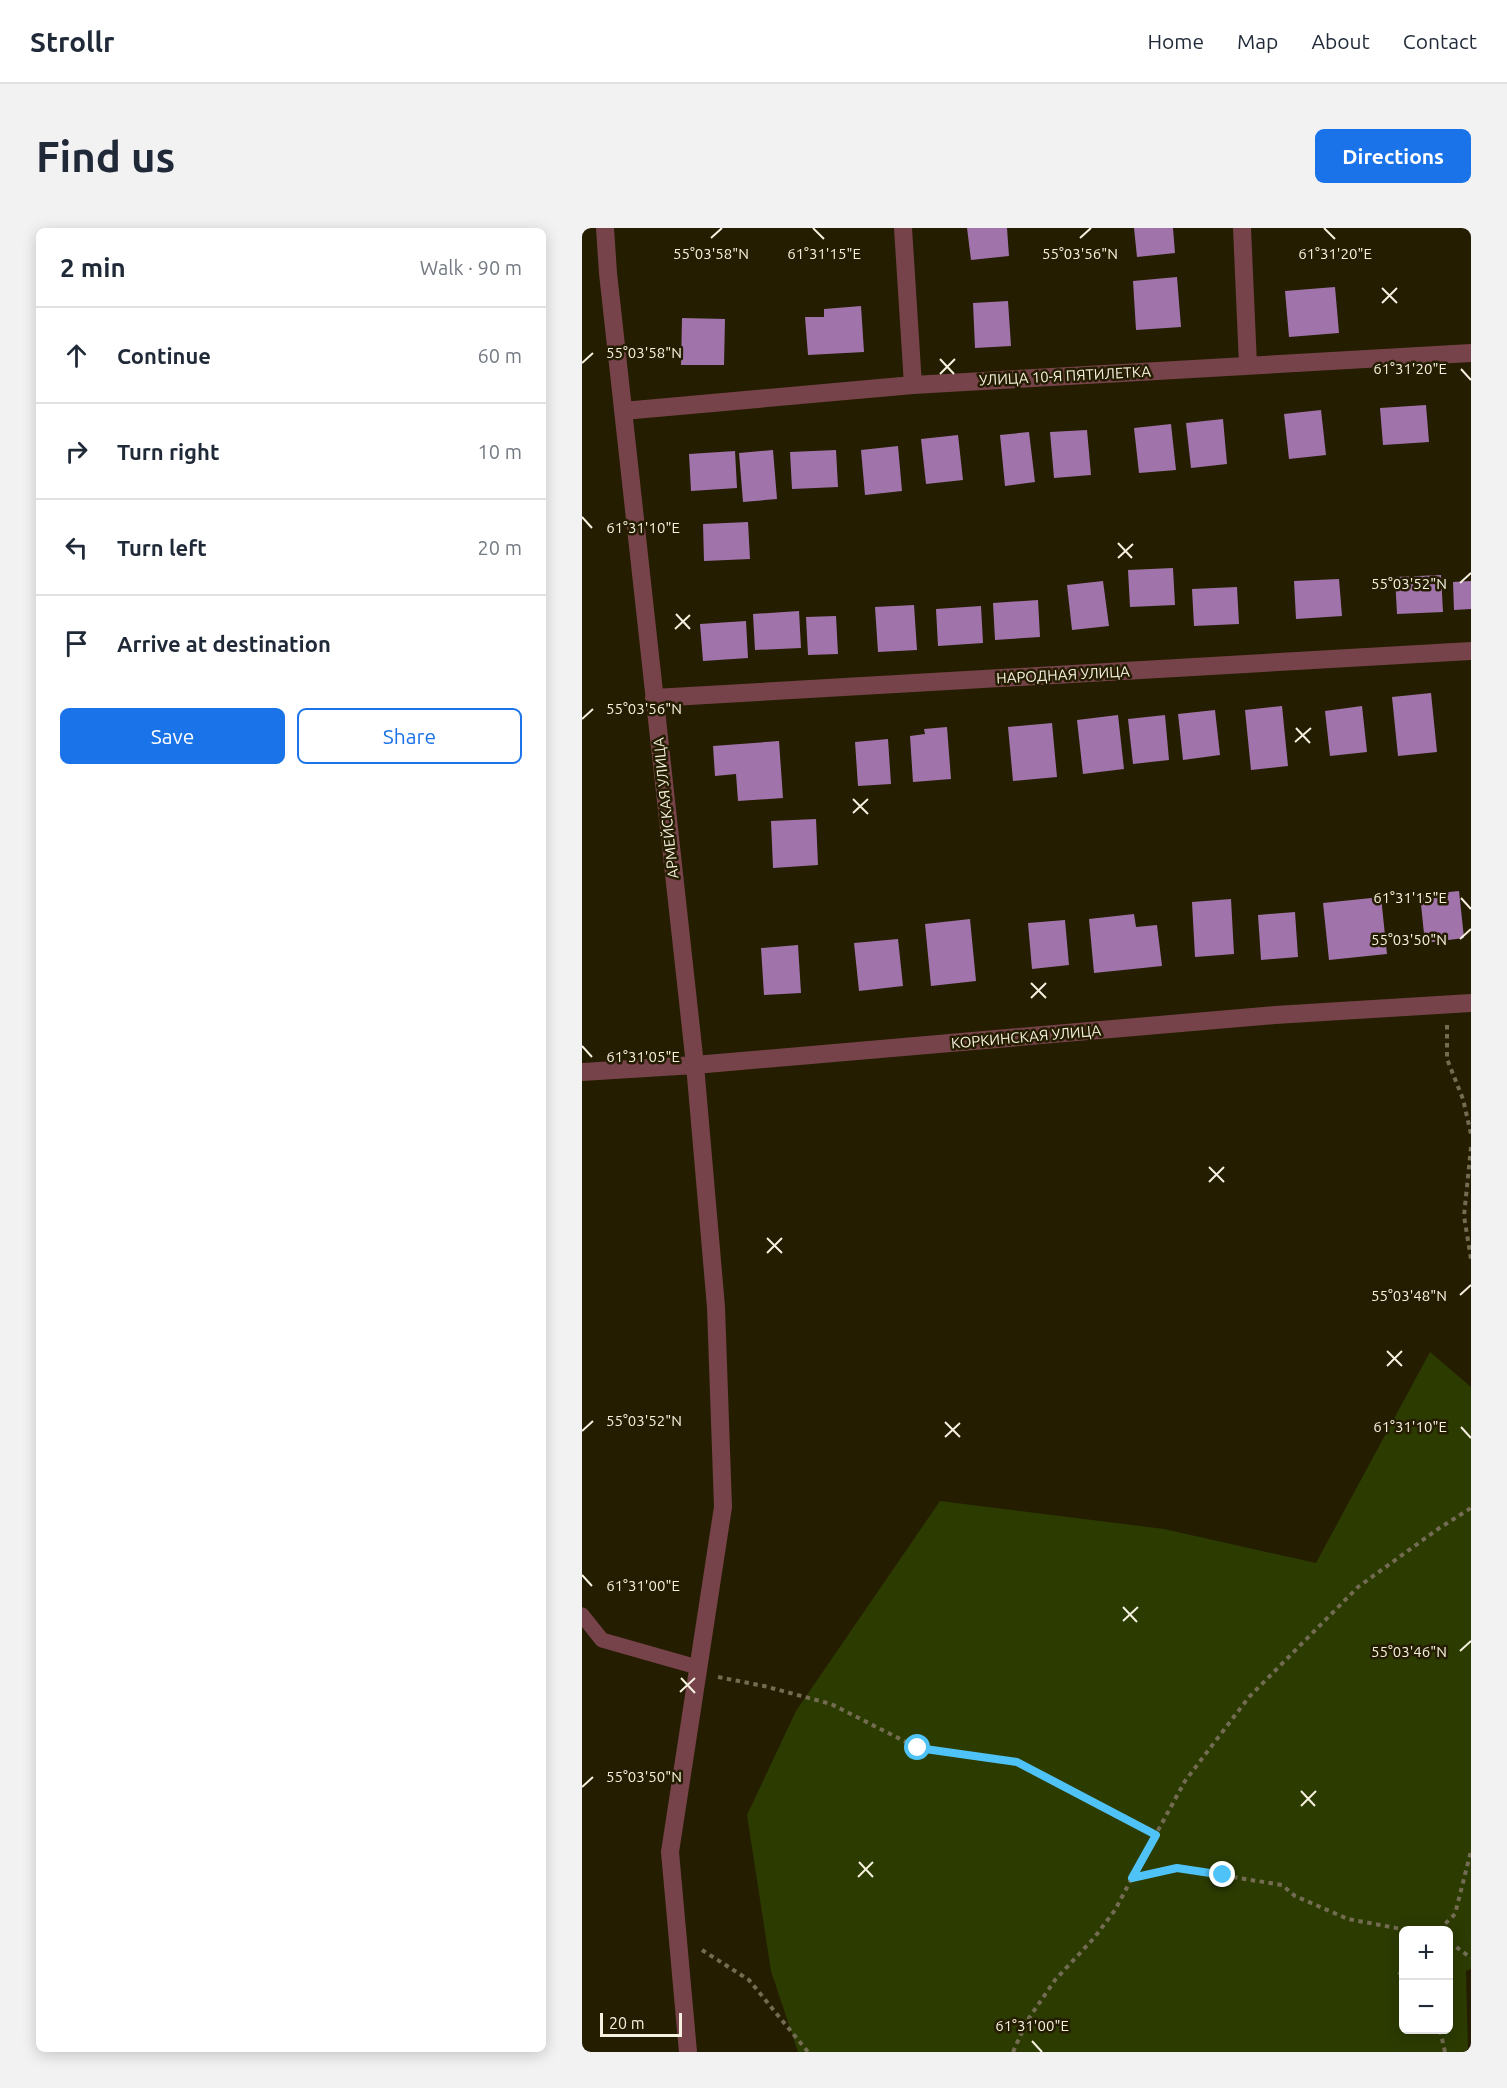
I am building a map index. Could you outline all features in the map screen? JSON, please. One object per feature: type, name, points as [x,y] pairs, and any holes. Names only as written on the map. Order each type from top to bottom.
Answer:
[{"type":"street","name":"АРМЕЙСКАЯ УЛИЦА","points":[[605,228],[608,273],[695,1065],[716,1307],[723,1507],[670,1852],[688,2052]]},
{"type":"street","points":[[903,228],[914,386]]},
{"type":"street","points":[[1242,228],[1248,365]]},
{"type":"street","name":"УЛИЦА 10-Я ПЯТИЛЕТКА","points":[[623,411],[914,386],[1471,353]]},
{"type":"street","name":"НАРОДНАЯ УЛИЦА","points":[[654,698],[1471,651]]},
{"type":"street","name":"КОРКИНСКАЯ УЛИЦА","points":[[582,1072],[695,1065],[1275,1015],[1471,1003]]},
{"type":"lane","points":[[582,1615],[602,1640],[697,1670]]},
{"type":"path","points":[[1446,1004],[1447,1059],[1463,1099],[1471,1134]]},
{"type":"path","points":[[1471,1147],[1464,1216],[1471,1259]]},
{"type":"path","points":[[1013,2052],[1027,2021],[1055,1980],[1115,1910],[1185,1781],[1250,1697],[1358,1587],[1471,1508]]},
{"type":"path","points":[[697,1670],[831,1704],[918,1748],[1017,1762],[1156,1835]]},
{"type":"path","points":[[1443,1926],[1455,1914],[1471,1851]]},
{"type":"path","points":[[1132,1878],[1177,1868],[1282,1885],[1295,1896],[1348,1919],[1399,1929]]},
{"type":"path","points":[[1453,1947],[1471,1958]]},
{"type":"path","points":[[678,1948],[698,1948],[749,1980],[808,2052]]},
{"type":"path","points":[[1441,2034],[1445,2052]]},
{"type":"green space","points":[[1430,1352],[1471,1387],[1471,1969],[1466,1971],[1468,2052],[798,2052],[771,1971],[747,1815],[796,1711],[940,1501],[1164,1529],[1316,1563]]},
{"type":"building","points":[[967,228],[1007,228],[1009,256],[971,260]]},
{"type":"building","points":[[1134,228],[1173,228],[1175,253],[1137,257]]},
{"type":"building","points":[[1177,277],[1181,327],[1136,330],[1133,281]]},
{"type":"building","points":[[1335,287],[1339,333],[1289,337],[1285,291]]},
{"type":"building","points":[[1008,301],[1011,346],[975,348],[973,303]]},
{"type":"building","points":[[861,306],[864,352],[808,355],[805,317],[824,317],[824,309]]},
{"type":"building","points":[[682,318],[725,319],[724,365],[681,365]]},
{"type":"building","points":[[1426,405],[1429,442],[1383,445],[1380,408]]},
{"type":"building","points":[[1321,410],[1326,455],[1289,459],[1284,414]]},
{"type":"building","points":[[1223,419],[1227,464],[1191,468],[1186,423]]},
{"type":"building","points":[[1171,424],[1176,470],[1139,473],[1134,428]]},
{"type":"building","points":[[1087,430],[1091,475],[1054,478],[1050,432]]},
{"type":"building","points":[[1029,432],[1035,482],[1005,486],[1000,435]]},
{"type":"building","points":[[958,435],[963,480],[926,484],[921,439]]},
{"type":"building","points":[[898,446],[902,491],[865,495],[861,450]]},
{"type":"building","points":[[773,450],[777,499],[743,502],[739,453]]},
{"type":"building","points":[[836,450],[838,487],[792,489],[790,452]]},
{"type":"building","points":[[735,451],[737,488],[691,491],[689,454]]},
{"type":"building","points":[[748,522],[750,559],[704,561],[703,524]]},
{"type":"building","points":[[1173,568],[1175,605],[1130,607],[1128,570]]},
{"type":"building","points":[[1441,575],[1443,612],[1397,614],[1395,577]]},
{"type":"building","points":[[1339,579],[1342,616],[1296,619],[1294,581]]},
{"type":"building","points":[[1103,581],[1109,626],[1072,630],[1067,585]]},
{"type":"building","points":[[1471,581],[1471,609],[1454,610],[1453,582]]},
{"type":"building","points":[[1237,587],[1239,624],[1194,626],[1192,589]]},
{"type":"building","points":[[1038,600],[1040,637],[995,640],[993,603]]},
{"type":"building","points":[[914,605],[917,650],[878,652],[875,607]]},
{"type":"building","points":[[981,606],[983,643],[938,646],[936,609]]},
{"type":"building","points":[[799,611],[801,648],[755,650],[753,614]]},
{"type":"building","points":[[836,616],[838,654],[808,655],[806,617]]},
{"type":"building","points":[[746,621],[748,658],[703,661],[700,624]]},
{"type":"building","points":[[1431,693],[1437,752],[1398,756],[1392,697]]},
{"type":"building","points":[[1282,706],[1288,766],[1251,770],[1245,710]]},
{"type":"building","points":[[1362,706],[1367,752],[1330,756],[1325,711]]},
{"type":"building","points":[[1215,710],[1220,755],[1183,760],[1178,714]]},
{"type":"building","points":[[1118,715],[1124,769],[1083,774],[1077,720]]},
{"type":"building","points":[[1165,715],[1169,760],[1133,764],[1128,719]]},
{"type":"building","points":[[1052,723],[1057,777],[1013,781],[1008,727]]},
{"type":"building","points":[[947,727],[951,779],[913,782],[910,736],[925,734],[924,729]]},
{"type":"building","points":[[888,739],[891,784],[858,786],[855,742]]},
{"type":"building","points":[[779,741],[783,798],[738,801],[736,774],[715,776],[713,746]]},
{"type":"building","points":[[816,819],[818,865],[773,868],[771,821]]},
{"type":"building","points":[[1459,891],[1464,938],[1425,943],[1420,895]]},
{"type":"building","points":[[1381,897],[1387,954],[1329,960],[1323,903]]},
{"type":"building","points":[[1231,899],[1234,954],[1195,957],[1192,902]]},
{"type":"building","points":[[1295,912],[1298,957],[1261,960],[1258,915]]},
{"type":"building","points":[[1134,914],[1136,927],[1157,925],[1162,966],[1094,973],[1089,919]]},
{"type":"building","points":[[970,919],[976,981],[931,986],[925,924]]},
{"type":"building","points":[[1065,920],[1069,965],[1032,969],[1028,923]]},
{"type":"building","points":[[898,939],[903,986],[859,991],[854,943]]},
{"type":"building","points":[[798,945],[801,993],[764,995],[761,948]]},
{"type":"route","points":[[918,1748],[1017,1762],[1156,1835],[1132,1878],[1177,1868],[1223,1875]]}]
